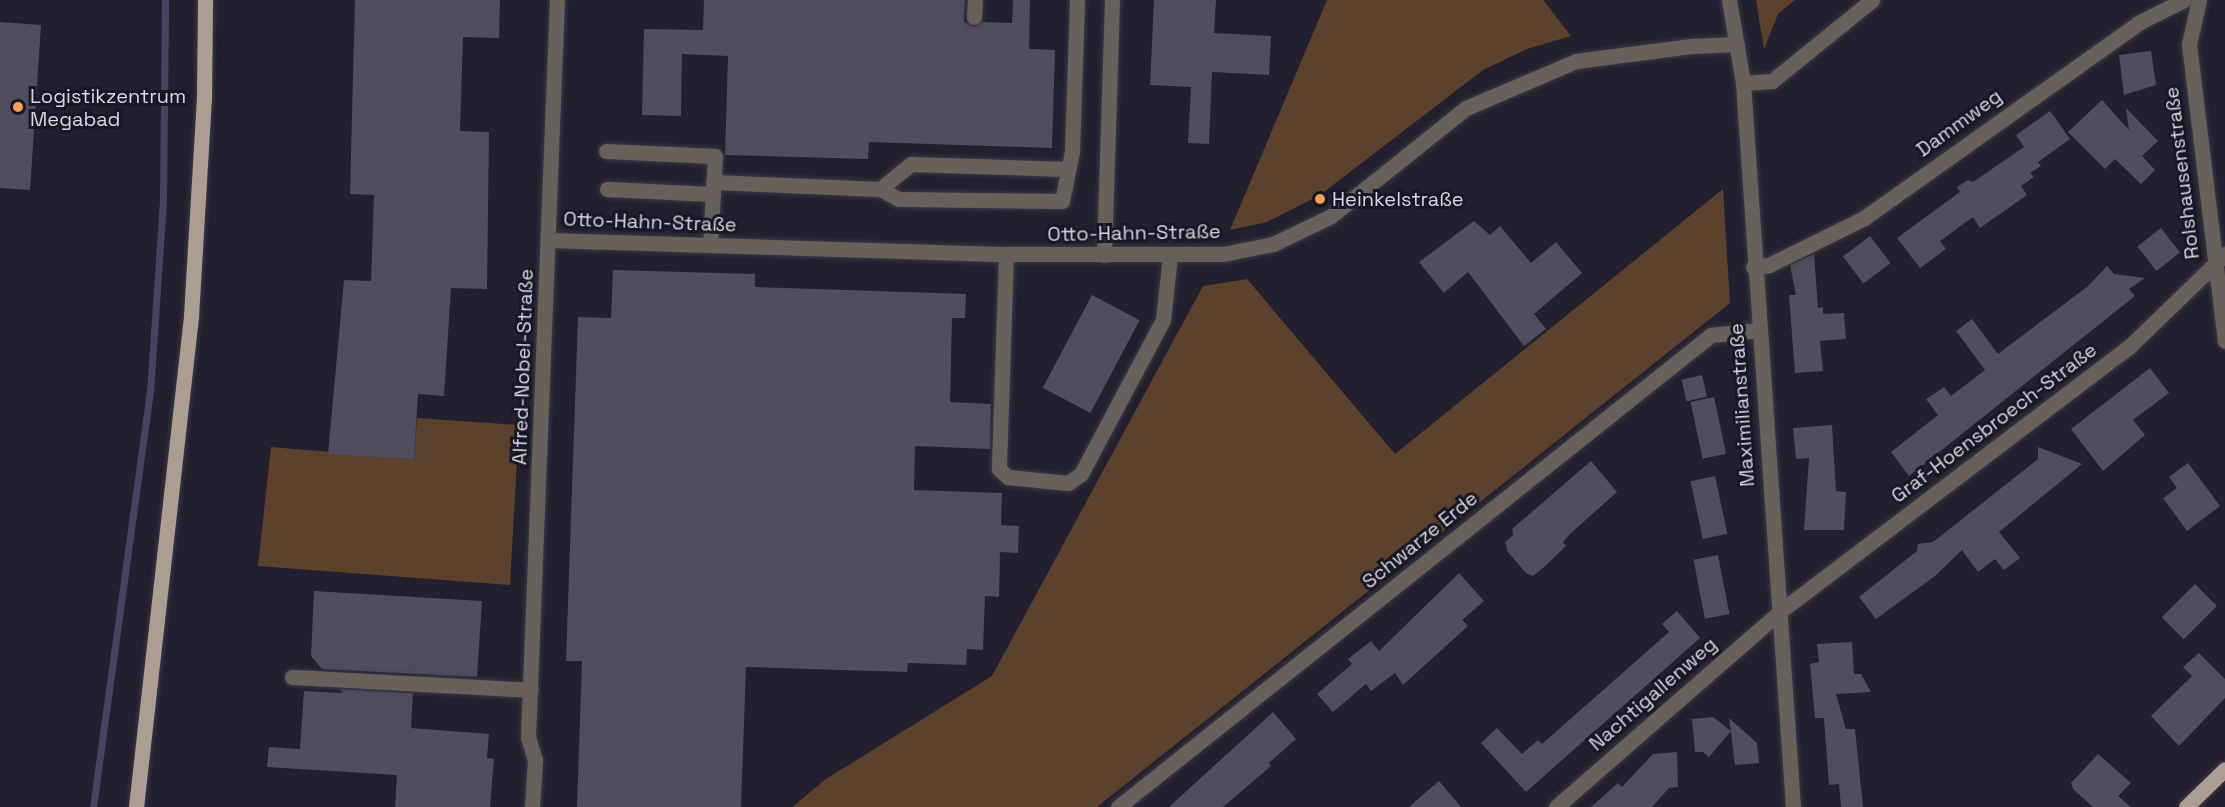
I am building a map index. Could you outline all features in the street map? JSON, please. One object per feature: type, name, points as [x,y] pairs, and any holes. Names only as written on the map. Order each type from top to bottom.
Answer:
[{"type":"main road","points":[[136,807],[190,316],[204,99],[205,0]]},
{"type":"main road","points":[[2186,807],[2225,769]]},
{"type":"street","name":"Alfred-Nobel-Straße","points":[[532,807],[535,760],[528,736],[558,0]]},
{"type":"street","points":[[974,17],[975,0]]},
{"type":"street","points":[[607,189],[880,189],[899,200],[1062,201],[1068,169],[1077,0]]},
{"type":"street","points":[[1104,255],[1112,0]]},
{"type":"street","name":"Maximilianstraße","points":[[1729,0],[1743,83],[1753,267],[1793,807]]},
{"type":"street","points":[[1743,83],[1772,81],[1872,0]]},
{"type":"street","name":"Dammweg","points":[[1753,267],[1769,266],[1864,218],[2138,23],[2184,0]]},
{"type":"street","name":"Rolshausenstraße","points":[[2199,0],[2189,44],[2219,259],[2225,341]]},
{"type":"street","name":"Otto-Hahn-Straße","points":[[549,240],[1006,255],[1223,254],[1273,244],[1331,216],[1466,108],[1576,61],[1691,46],[1737,44]]},
{"type":"street","points":[[606,151],[715,156],[710,245]]},
{"type":"street","points":[[880,189],[911,164],[1068,169]]},
{"type":"street","points":[[1006,255],[999,469],[1008,477],[1068,483],[1081,474],[1163,320],[1170,256]]},
{"type":"street","name":"Graf-Hoensbroech-Straße","points":[[1778,613],[2129,347],[2219,259]]},
{"type":"street","name":"Schwarze Erde","points":[[1118,807],[1711,335],[1759,330]]},
{"type":"street","name":"Nachtigallenweg","points":[[1556,807],[1778,613]]},
{"type":"street","points":[[291,677],[531,690]]},
{"type":"shaded area","points":[[1327,0],[1543,0],[1571,36],[1527,49],[1483,70],[1320,195],[1267,222],[1230,230]]},
{"type":"shaded area","points":[[1756,0],[1795,0],[1778,14],[1764,49]]},
{"type":"shaded area","points":[[1723,189],[1730,303],[1097,807],[792,807],[826,779],[992,676],[1203,286],[1247,279],[1395,454]]},
{"type":"shaded area","points":[[417,418],[519,425],[510,585],[258,566],[271,447],[414,459]]},
{"type":"building","points":[[355,0],[500,0],[499,38],[463,37],[460,131],[489,132],[487,289],[451,288],[444,396],[418,394],[414,459],[328,454],[344,280],[371,281],[374,195],[350,194]]},
{"type":"building","points":[[704,0],[965,0],[964,22],[974,27],[982,22],[1012,23],[1013,0],[1030,0],[1029,49],[1055,50],[1052,148],[869,142],[868,159],[725,155],[728,56],[682,54],[681,116],[642,115],[644,29],[703,30]]},
{"type":"building","points":[[1154,0],[1216,0],[1214,33],[1271,36],[1269,75],[1212,72],[1209,144],[1188,143],[1191,87],[1150,85]]},
{"type":"building","name":"Logistikzentrum Megabad","points":[[0,22],[41,25],[30,190],[0,188]]},
{"type":"building","points":[[2151,51],[2156,85],[2124,95],[2119,55]]},
{"type":"building","points":[[2102,100],[2129,130],[2126,108],[2158,141],[2142,156],[2155,170],[2141,184],[2115,159],[2105,169],[2068,132]]},
{"type":"building","points":[[2050,111],[2070,139],[2038,162],[2041,166],[2030,173],[2034,177],[2021,186],[2027,195],[1980,228],[1973,217],[1940,241],[1946,249],[1920,268],[1897,238],[1960,192],[1957,187],[1968,180],[1973,182],[2024,147],[2016,135]]},
{"type":"building","points":[[1474,221],[1490,235],[1500,226],[1531,263],[1556,242],[1582,273],[1534,314],[1546,329],[1524,346],[1468,272],[1444,293],[1419,262]]},
{"type":"building","points":[[2161,228],[2180,252],[2156,271],[2137,246]]},
{"type":"building","points":[[1870,236],[1890,263],[1863,284],[1843,256]]},
{"type":"building","points":[[1814,254],[1818,308],[1823,307],[1823,314],[1844,313],[1846,339],[1820,341],[1823,371],[1795,373],[1789,295],[1796,295],[1790,265]]},
{"type":"building","points":[[2107,266],[2114,274],[2145,278],[2129,289],[2135,296],[1909,476],[1891,452],[1938,415],[1926,399],[1944,387],[1951,396],[1985,370],[1956,331],[1972,319],[1998,354],[2088,286]]},
{"type":"building","points":[[613,270],[755,274],[755,287],[966,294],[965,318],[952,318],[950,402],[991,404],[990,449],[915,446],[914,490],[1002,493],[1001,525],[1019,526],[1018,553],[1000,552],[999,597],[985,596],[983,650],[967,649],[966,665],[908,663],[907,672],[746,667],[741,807],[577,807],[582,661],[566,661],[578,317],[611,318]]},
{"type":"building","points":[[1092,295],[1140,320],[1090,413],[1043,388]]},
{"type":"building","points":[[2150,368],[2169,393],[2133,420],[2145,435],[2103,471],[2071,429]]},
{"type":"building","points":[[1702,375],[1707,396],[1686,401],[1682,380]]},
{"type":"building","points":[[1714,397],[1726,454],[1703,459],[1691,402]]},
{"type":"building","points":[[1832,425],[1836,491],[1846,492],[1844,530],[1804,530],[1809,458],[1796,459],[1793,428]]},
{"type":"building","points":[[2038,447],[2082,464],[1999,532],[2020,558],[2004,570],[1995,559],[1978,572],[1962,550],[1935,576],[1876,619],[1859,597],[1917,551],[1918,544],[1933,542],[2038,459]]},
{"type":"building","points":[[1591,461],[1617,492],[1570,534],[1563,542],[1566,546],[1544,567],[1533,576],[1526,573],[1508,552],[1505,542],[1513,535],[1512,529]]},
{"type":"building","points":[[2188,463],[2220,506],[2187,531],[2163,498],[2177,488],[2169,477]]},
{"type":"building","points":[[1715,476],[1727,534],[1703,539],[1691,481]]},
{"type":"building","points":[[1718,555],[1729,614],[1705,619],[1693,560]]},
{"type":"building","points":[[1459,573],[1484,601],[1462,620],[1468,626],[1403,685],[1395,673],[1371,691],[1366,684],[1333,712],[1317,694],[1352,664],[1348,659],[1371,641],[1379,651]]},
{"type":"building","points":[[2195,584],[2217,606],[2184,639],[2162,617]]},
{"type":"building","points":[[314,591],[482,601],[477,677],[322,669],[311,656]]},
{"type":"building","points":[[1677,611],[1700,638],[1526,792],[1481,743],[1497,728],[1522,754],[1538,740],[1542,744],[1669,632],[1662,624]]},
{"type":"building","points":[[1852,642],[1854,674],[1861,674],[1871,692],[1836,694],[1846,729],[1855,729],[1863,807],[1841,807],[1839,784],[1829,785],[1824,718],[1815,718],[1810,664],[1819,662],[1817,644]]},
{"type":"building","points":[[2199,653],[2225,679],[2225,698],[2179,746],[2151,716],[2192,676],[2183,667]]},
{"type":"building","points":[[340,689],[413,693],[411,728],[489,734],[487,758],[494,759],[490,807],[395,807],[397,775],[267,767],[269,747],[300,749],[304,691],[343,693]]},
{"type":"building","points":[[1273,712],[1296,739],[1269,763],[1271,766],[1223,807],[1169,807]]},
{"type":"building","points":[[1713,717],[1731,731],[1709,757],[1703,752],[1695,752],[1692,719]]},
{"type":"building","points":[[1729,718],[1757,743],[1759,763],[1735,765]]},
{"type":"building","points":[[1677,752],[1678,787],[1669,788],[1652,807],[1591,807],[1618,783],[1622,787],[1653,754]]},
{"type":"building","points":[[2098,754],[2131,783],[2118,796],[2131,807],[2093,807],[2073,789],[2071,783]]},
{"type":"building","points":[[1439,781],[1461,807],[1409,807]]},
{"type":"waterway","points":[[93,807],[150,392],[163,201],[165,0]]},
{"type":"place","name":"Logistikzentrum Megabad","points":[[18,107]]},
{"type":"place","name":"Heinkelstraße","points":[[1320,199]]}]
